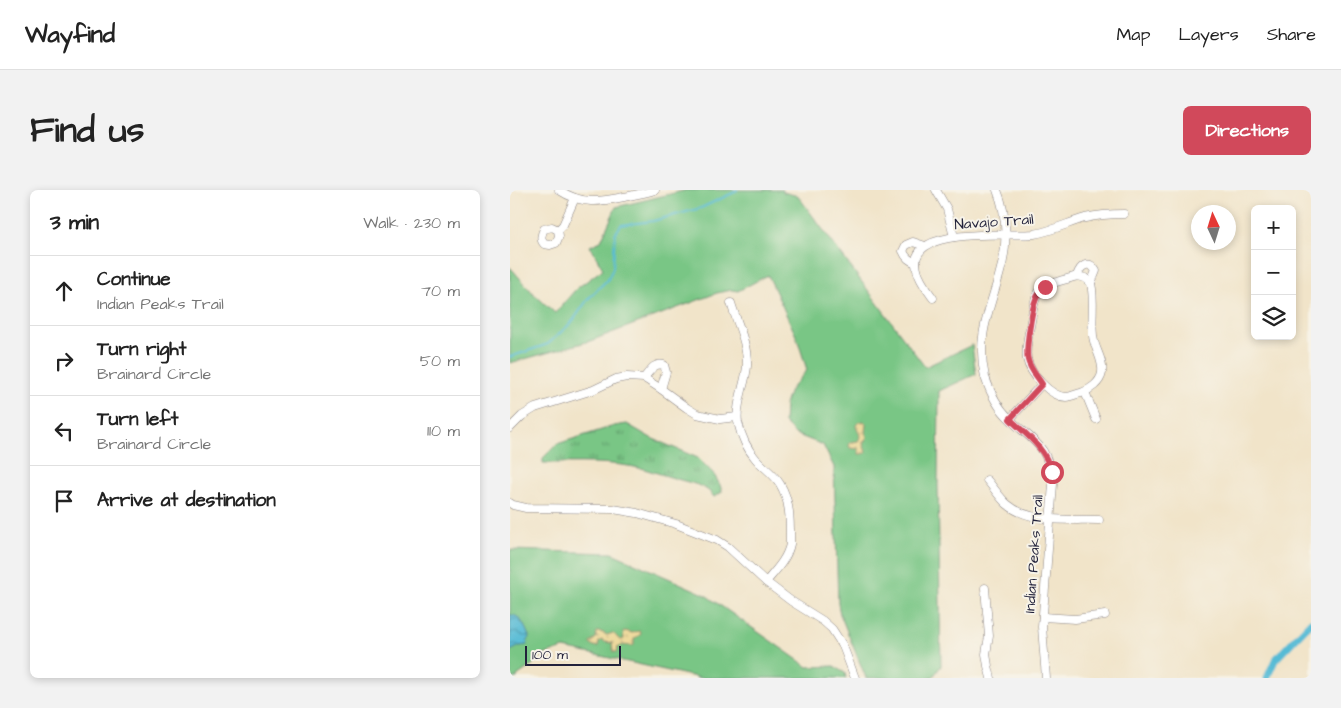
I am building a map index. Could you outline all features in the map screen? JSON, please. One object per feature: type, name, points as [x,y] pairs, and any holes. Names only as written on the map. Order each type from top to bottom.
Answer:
[{"type":"street","points":[[560,190],[575,198],[600,202],[655,190]]},
{"type":"street","points":[[936,190],[947,209],[954,237]]},
{"type":"street","name":"Indian Peaks Trail","points":[[997,190],[1005,218],[1004,255],[1000,274],[987,313],[982,338],[982,357],[985,376],[998,404],[1010,419],[1035,442],[1048,461],[1052,472],[1053,484],[1042,628],[1046,678]]},
{"type":"street","points":[[558,230],[564,225],[575,198]]},
{"type":"street","name":"Navajo Trail","points":[[933,298],[919,276],[916,263],[905,256],[903,251],[906,246],[913,242],[925,246],[954,237],[1033,234],[1054,229],[1084,218],[1124,214]]},
{"type":"street","points":[[916,263],[919,253],[925,246]]},
{"type":"street","points":[[1077,276],[1079,270],[1084,265],[1089,265],[1096,271],[1091,283]]},
{"type":"street","points":[[1077,276],[1085,278],[1091,283],[1093,292],[1093,337],[1102,364],[1102,372],[1100,379],[1085,392],[1066,397],[1058,395],[1042,384],[1030,367],[1027,359],[1027,349],[1034,301],[1039,293],[1045,287],[1077,276]]},
{"type":"street","points":[[731,303],[745,344],[747,356],[747,368],[737,417],[742,435],[748,448],[757,460],[780,483],[786,495],[789,508],[789,549],[784,560],[766,582]]},
{"type":"street","points":[[644,378],[654,366],[664,365],[666,372],[665,380],[661,389]]},
{"type":"street","points":[[510,428],[519,418],[536,408],[598,388],[616,379],[627,377],[644,378],[697,414],[720,418],[737,417]]},
{"type":"street","points":[[1010,419],[1042,384]]},
{"type":"street","points":[[1085,392],[1096,419]]},
{"type":"street","points":[[510,416],[519,418]]},
{"type":"street","points":[[987,480],[1004,501],[1019,512],[1030,516],[1099,520]]},
{"type":"street","points":[[510,502],[526,508],[613,509],[637,513],[676,524],[717,540],[728,547],[766,582],[832,629],[844,646],[856,678]]},
{"type":"street","points":[[985,588],[989,636],[986,654],[991,678]]},
{"type":"street","points":[[1043,617],[1075,619],[1105,615]]},
{"type":"green space","points":[[687,190],[783,190],[783,192],[798,196],[925,367],[972,345],[976,374],[939,391],[938,484],[941,666],[932,678],[866,678],[840,614],[838,604],[834,467],[823,445],[795,434],[784,423],[785,405],[790,390],[807,370],[797,338],[768,275],[738,291],[732,290],[717,293],[590,341],[510,363],[510,267],[533,293],[555,313],[576,289],[603,269],[590,246],[601,241],[616,207]]},
{"type":"green space","points":[[627,424],[651,438],[698,458],[713,473],[722,492],[714,497],[698,485],[632,466],[594,463],[543,463],[543,458],[557,444],[614,426]]},
{"type":"green space","points":[[510,550],[612,553],[704,594],[808,667],[834,666],[845,673],[846,678],[701,678],[564,648],[540,656],[517,678],[510,678]]},
{"type":"sand","points":[[864,421],[867,437],[863,444],[866,453],[859,454],[859,449],[850,448],[849,445],[851,442],[858,441],[860,434],[856,425]]},
{"type":"sand","points":[[640,631],[641,634],[634,639],[634,645],[622,645],[618,648],[617,652],[613,652],[612,643],[601,640],[598,647],[590,643],[596,638],[597,632],[607,635],[613,633],[620,640],[624,639],[623,632],[633,633]]},
{"type":"water","points":[[510,615],[520,619],[529,636],[527,645],[510,651]]},
{"type":"waterway","points":[[510,357],[548,344],[572,322],[588,299],[608,279],[613,268],[615,234],[621,225],[653,221],[701,208],[737,190]]},
{"type":"waterway","points":[[1267,678],[1275,660],[1311,622]]},
{"type":"route","points":[[1045,287],[1034,301],[1027,349],[1027,359],[1030,367],[1042,384],[1010,419],[1035,442],[1048,461],[1052,472]]}]
